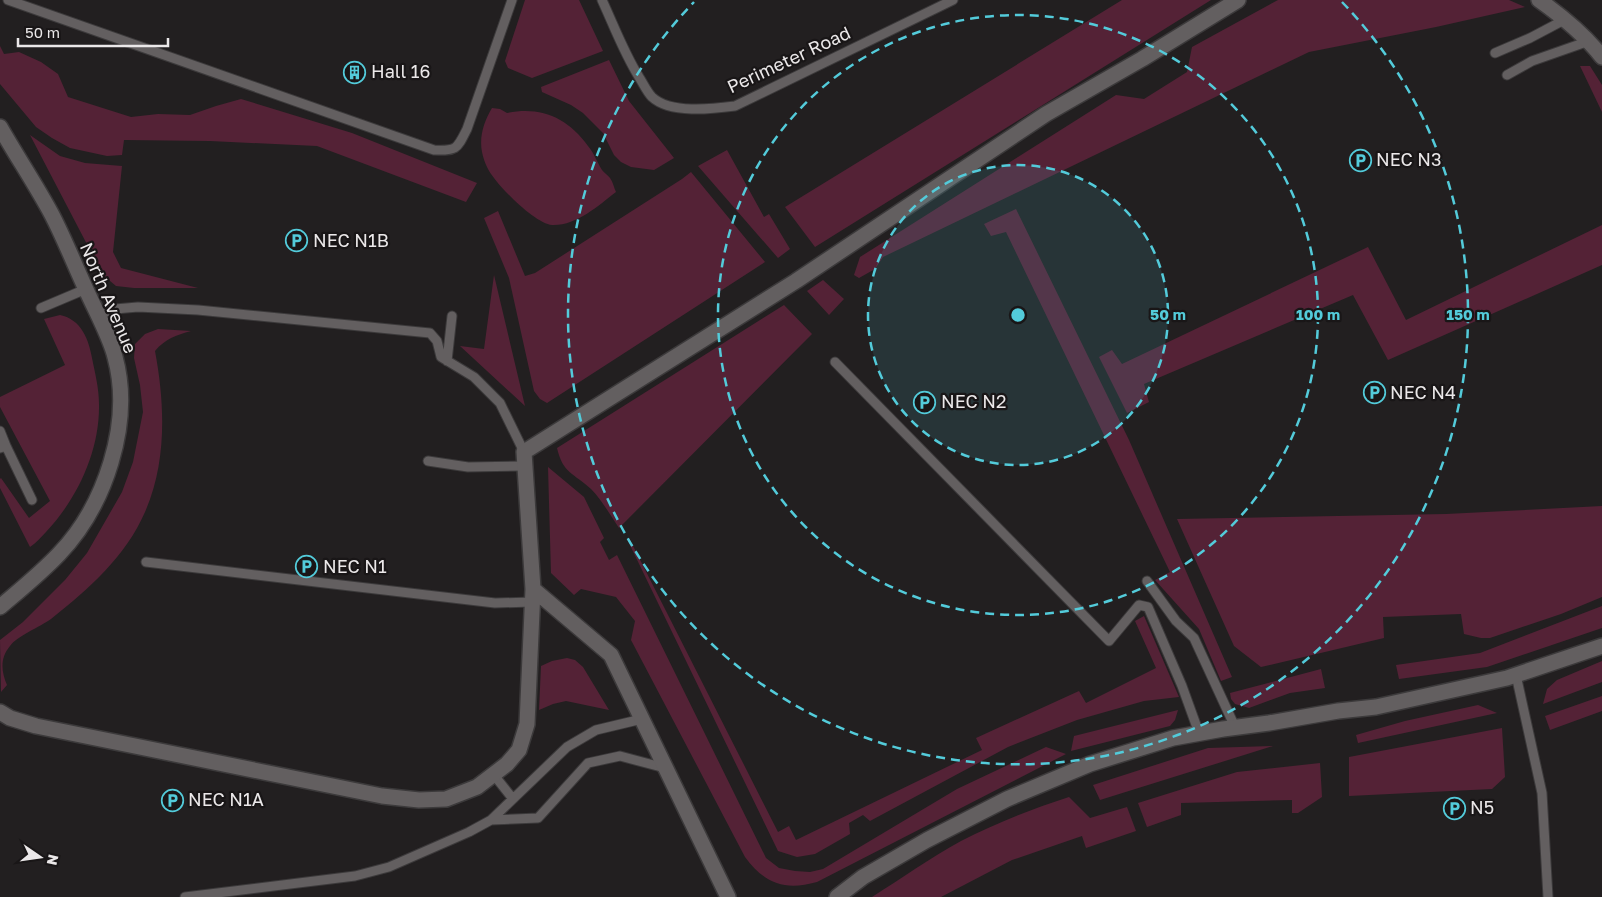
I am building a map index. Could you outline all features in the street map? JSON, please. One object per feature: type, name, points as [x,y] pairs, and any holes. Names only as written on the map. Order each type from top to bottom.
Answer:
[{"type":"street","points":[[1,714],[36,726],[382,796],[419,800],[446,799],[477,787],[507,764],[519,750],[527,724],[532,595],[525,459],[1046,114],[1142,60],[1238,0]]},
{"type":"street","points":[[1539,0],[1566,19],[1589,41],[1602,58]]},
{"type":"street","name":"North Avenue","points":[[0,127],[52,216],[98,315],[115,357],[121,404],[119,426],[111,460],[99,492],[86,518],[60,554],[0,607]]},
{"type":"street","points":[[532,595],[611,655],[728,897]]},
{"type":"street","points":[[837,897],[864,877],[927,840],[1007,799],[1090,764],[1173,738],[1235,727],[1376,707],[1516,675],[1602,646]]},
{"type":"lane","points":[[8,0],[434,150],[449,150],[458,146],[467,130],[512,0]]},
{"type":"lane","name":"Perimeter Road","points":[[606,1],[628,58],[652,97],[666,105],[710,110],[734,106],[953,0]]},
{"type":"lane","points":[[1495,53],[1530,38],[1566,19]]},
{"type":"lane","points":[[1507,75],[1532,61],[1589,41]]},
{"type":"lane","points":[[41,308],[86,289]]},
{"type":"lane","points":[[98,315],[115,309],[138,307],[190,309],[430,333],[437,341],[441,357],[474,377],[500,403],[525,459],[468,467],[428,461]]},
{"type":"lane","points":[[447,361],[452,316]]},
{"type":"lane","points":[[835,362],[1109,641],[1139,605],[1148,607],[1182,686],[1199,733]]},
{"type":"lane","points":[[0,431],[3,447],[32,500]]},
{"type":"lane","points":[[146,562],[496,603],[532,595]]},
{"type":"lane","points":[[1147,581],[1176,621],[1194,638],[1235,727]]},
{"type":"lane","points":[[1516,675],[1542,792],[1548,897]]},
{"type":"lane","points":[[185,897],[355,876],[389,867],[424,853],[491,820],[567,747],[596,730],[642,719]]},
{"type":"lane","points":[[491,820],[538,818],[588,763],[620,756],[665,768]]},
{"type":"lane","points":[[494,775],[513,799]]},
{"type":"shaded area","points":[[525,0],[579,0],[603,51],[532,78],[508,68],[505,61]]},
{"type":"shaded area","points":[[1122,0],[1211,0],[815,247],[785,207]]},
{"type":"shaded area","points":[[1278,0],[1509,0],[1525,7],[1309,52],[883,257],[875,269],[859,278],[854,275],[860,257],[1116,95],[1144,99],[1187,72],[1192,47]]},
{"type":"shaded area","points":[[0,46],[4,54],[19,52],[41,62],[58,74],[68,97],[131,117],[158,114],[190,115],[241,99],[352,133],[477,183],[466,202],[317,146],[210,141],[124,140],[122,155],[107,156],[70,148],[36,127],[0,84]]},
{"type":"shaded area","points":[[609,60],[629,101],[674,158],[654,170],[631,167],[621,162],[614,155],[603,133],[583,113],[571,105],[542,92],[541,87]]},
{"type":"shaded area","points":[[1580,66],[1590,66],[1602,85],[1602,112]]},
{"type":"shaded area","points":[[492,108],[500,109],[507,113],[531,111],[542,113],[563,121],[580,136],[590,149],[602,170],[611,180],[616,192],[586,214],[570,222],[552,225],[536,218],[516,202],[498,183],[491,174],[482,154],[482,135]]},
{"type":"shaded area","points":[[30,135],[60,156],[85,163],[122,166],[113,252],[121,268],[198,288],[134,288],[116,286],[103,275]]},
{"type":"shaded area","points":[[727,150],[764,217],[769,214],[790,249],[778,258],[698,166]]},
{"type":"shaded area","points":[[691,172],[765,262],[547,403],[540,399],[534,391],[509,278],[484,218],[498,211],[525,276],[535,273]]},
{"type":"shaded area","points":[[1016,209],[1129,440],[1232,677],[1221,681],[1199,629],[1155,580],[1170,572],[1006,232],[991,236],[984,224]]},
{"type":"shaded area","points":[[1602,225],[1602,265],[1388,360],[1353,295],[1144,384],[1149,402],[1127,413],[1099,357],[1112,350],[1122,364],[1368,247],[1406,320]]},
{"type":"shaded area","points":[[494,275],[525,406],[460,346],[484,349]]},
{"type":"shaded area","points":[[823,280],[844,299],[829,315],[807,291]]},
{"type":"shaded area","points":[[784,305],[812,334],[619,528],[595,493],[562,463],[557,448]]},
{"type":"shaded area","points":[[60,315],[67,317],[79,326],[89,344],[96,375],[99,404],[96,439],[85,472],[68,504],[58,519],[30,547],[0,488],[0,479],[29,518],[50,501],[0,407],[0,397],[65,365],[44,319]]},
{"type":"shaded area","points":[[158,329],[191,331],[171,338],[155,351],[161,391],[162,433],[157,473],[145,512],[128,543],[92,584],[51,619],[13,642],[4,655],[2,665],[7,685],[1,692],[0,640],[23,622],[65,580],[87,553],[122,492],[133,462],[143,412],[134,358],[135,344],[145,334]]},
{"type":"shaded area","points":[[548,467],[584,497],[604,538],[600,542],[609,560],[617,555],[766,858],[779,868],[810,872],[823,869],[957,789],[1046,747],[1066,754],[817,882],[795,886],[776,883],[768,879],[760,874],[745,857],[631,640],[635,621],[616,597],[581,589],[574,595],[551,573]]},
{"type":"shaded area","points":[[1602,506],[1602,597],[1561,614],[1490,638],[1464,634],[1461,614],[1383,617],[1384,638],[1261,667],[1234,646],[1177,519],[1446,514]]},
{"type":"shaded area","points":[[629,538],[778,832],[789,826],[796,840],[982,750],[976,738],[1079,691],[1086,703],[1156,668],[1135,621],[1144,616],[1179,697],[1144,701],[1077,720],[1008,747],[870,821],[863,815],[849,823],[850,834],[815,854],[797,857],[778,851],[627,539]]},
{"type":"shaded area","points":[[1602,606],[1602,628],[1487,667],[1399,679],[1396,665],[1480,653]]},
{"type":"shaded area","points":[[567,658],[575,660],[583,667],[609,710],[566,701],[539,710],[541,666],[552,661]]},
{"type":"shaded area","points":[[1602,661],[1602,682],[1543,704],[1547,689],[1557,680]]},
{"type":"shaded area","points":[[1321,669],[1325,688],[1290,693],[1249,708],[1235,704],[1231,699],[1230,693]]},
{"type":"shaded area","points":[[1602,696],[1602,711],[1550,730],[1545,716]]},
{"type":"shaded area","points":[[1478,705],[1497,713],[1358,743],[1356,735],[1405,721]]},
{"type":"shaded area","points":[[1178,710],[1175,720],[1170,726],[1071,751],[1074,736]]},
{"type":"shaded area","points":[[1502,728],[1505,777],[1492,789],[1349,796],[1349,757]]},
{"type":"shaded area","points":[[1273,746],[1100,800],[1093,785],[1208,748]]},
{"type":"shaded area","points":[[1320,763],[1322,797],[1298,813],[1292,813],[1292,800],[1181,803],[1181,815],[1147,827],[1138,803],[1237,772]]},
{"type":"shaded area","points":[[1069,797],[1090,818],[1127,807],[1136,831],[1086,848],[1082,836],[1012,860],[941,897],[872,897],[961,841],[1041,806]]},
{"type":"place","name":"Hall 16","points":[[355,72]]},
{"type":"place","name":"NEC N3","points":[[1360,160]]},
{"type":"place","name":"NEC N1B","points":[[297,241]]},
{"type":"place","name":"NEC N4","points":[[1374,393]]},
{"type":"place","name":"NEC N2","points":[[925,402]]},
{"type":"place","name":"NEC N1","points":[[307,567]]},
{"type":"place","name":"NEC N1A","points":[[172,800]]},
{"type":"place","name":"N5","points":[[1454,808]]}]
